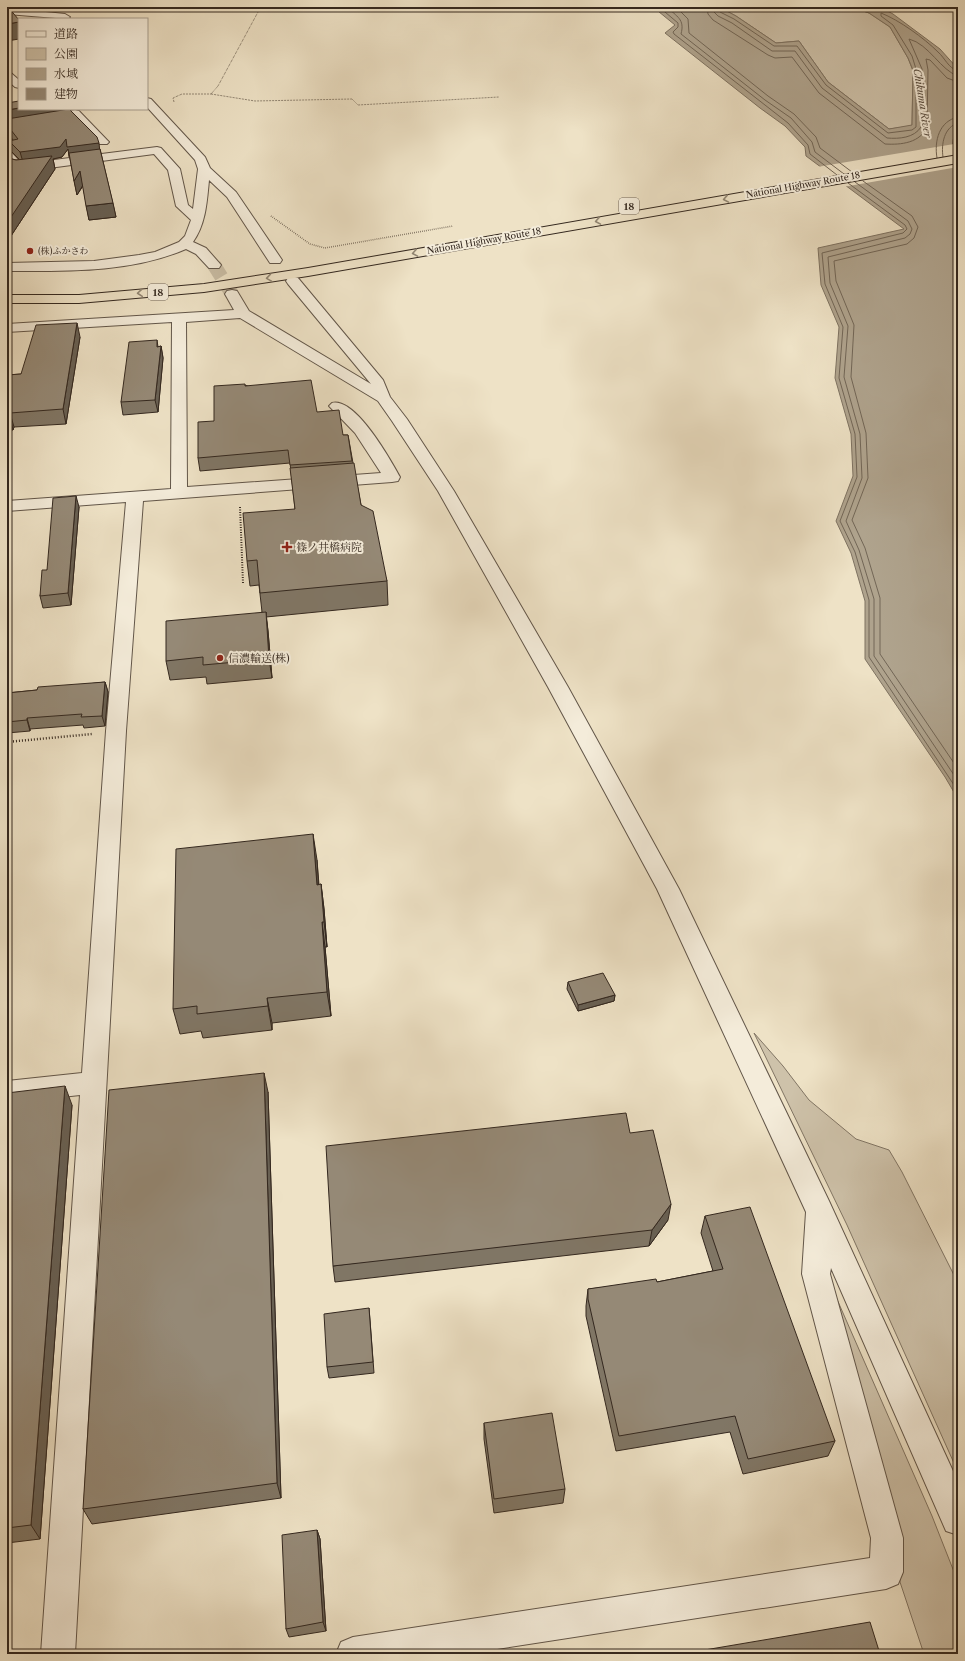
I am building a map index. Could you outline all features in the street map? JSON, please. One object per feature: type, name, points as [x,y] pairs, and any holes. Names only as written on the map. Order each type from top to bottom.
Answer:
[{"type":"highway","name":"National Highway Route 18","points":[[123,282],[300,272],[958,150]]},
{"type":"highway","name":"National Highway Route 18","points":[[7,299],[79,299],[196,289],[958,159]]},
{"type":"street","points":[[55,7],[66,18]]},
{"type":"street","points":[[7,11],[20,11],[66,18]]},
{"type":"street","points":[[7,75],[18,83]]},
{"type":"street","points":[[148,103],[200,159],[204,169],[232,195],[275,260]]},
{"type":"street","points":[[7,125],[73,111],[103,142]]},
{"type":"street","points":[[7,154],[11,164],[19,168],[157,150],[174,169],[182,206],[197,219]]},
{"type":"street","points":[[7,267],[68,266],[131,260],[152,257],[187,244],[195,231],[204,169]]},
{"type":"street","points":[[187,244],[201,251],[214,265]]},
{"type":"street","points":[[300,272],[378,383],[383,398],[399,418],[446,491],[558,688],[664,882],[819,1210],[958,1519]]},
{"type":"street","points":[[232,294],[243,314],[383,398]]},
{"type":"street","points":[[7,328],[243,314]]},
{"type":"street","points":[[179,317],[179,493]]},
{"type":"street","points":[[7,506],[392,478],[360,428],[350,416],[337,406]]},
{"type":"street","points":[[58,1654],[116,731],[135,496]]},
{"type":"street","points":[[7,1092],[95,1082]]},
{"type":"street","points":[[353,1654],[886,1572],[887,1538],[816,1274],[819,1210]]},
{"type":"path","points":[[211,94],[218,86],[258,12],[264,7]]},
{"type":"path","points":[[175,131],[181,122],[173,98],[182,94],[211,94],[254,101],[352,99],[358,105],[499,97]]},
{"type":"path","points":[[232,195],[247,198],[310,244],[325,248],[456,226]]},
{"type":"path","points":[[240,502],[243,583]]},
{"type":"path","points":[[242,557],[248,556]]},
{"type":"path","points":[[7,742],[116,731]]},
{"type":"green space","points":[[719,7],[852,7],[869,13],[890,27],[908,58],[913,71],[912,126],[889,129],[828,82],[799,41],[776,43],[736,16]]},
{"type":"green space","points":[[754,1033],[783,1066],[809,1100],[856,1139],[889,1150],[902,1172],[958,1283],[958,1472],[847,1225]]},
{"type":"green space","points":[[836,1297],[932,1516],[958,1582],[958,1654],[924,1654],[900,1582],[898,1524]]},
{"type":"water","name":"Chikuma River","points":[[653,7],[719,7],[736,16],[776,43],[799,41],[828,82],[889,129],[912,125],[913,70],[908,58],[890,27],[869,13],[852,7],[880,7],[893,14],[940,49],[958,69],[958,127],[953,140],[951,153],[958,155],[958,799],[945,777],[865,659],[865,601],[851,553],[836,521],[853,476],[851,434],[835,378],[839,327],[821,285],[818,248],[904,229],[806,156],[805,147],[785,126],[665,33],[675,25]]},
{"type":"pier","points":[[954,144],[953,152],[958,153],[958,167],[843,187],[817,167]]},
{"type":"building","points":[[8,7],[18,19],[18,22],[7,24]]},
{"type":"building","points":[[18,101],[18,108],[7,110],[7,103]]},
{"type":"building","points":[[70,110],[97,137],[99,143],[67,147],[66,139],[60,147],[20,152],[9,141],[18,139],[7,125],[7,119]]},
{"type":"building","points":[[100,149],[113,203],[86,206],[80,171],[74,181],[69,153]]},
{"type":"building","points":[[7,154],[12,159],[16,160],[52,156],[7,223]]},
{"type":"building","points":[[77,323],[63,409],[10,413],[10,416],[7,416],[7,375],[21,374],[36,325]]},
{"type":"building","points":[[157,340],[157,347],[161,346],[155,400],[121,402],[129,342]]},
{"type":"building","points":[[311,380],[317,412],[339,410],[343,435],[348,435],[352,461],[290,465],[288,450],[198,458],[198,422],[214,421],[214,386],[245,384],[245,386]]},
{"type":"building","points":[[354,463],[361,505],[373,511],[387,581],[260,593],[257,560],[247,561],[243,513],[295,509],[290,468]]},
{"type":"building","points":[[76,496],[68,593],[40,596],[42,570],[47,570],[53,498]]},
{"type":"building","points":[[266,612],[269,659],[203,665],[203,657],[166,661],[166,621]]},
{"type":"building","points":[[105,682],[102,716],[81,717],[82,714],[27,718],[27,720],[7,722],[7,693],[37,690],[38,687]]},
{"type":"building","points":[[313,834],[317,885],[321,884],[327,992],[267,998],[268,1006],[197,1014],[197,1006],[173,1009],[176,849]]},
{"type":"building","points":[[603,973],[615,995],[578,1005],[568,982]]},
{"type":"building","points":[[264,1073],[277,1483],[83,1509],[109,1090]]},
{"type":"building","points":[[65,1086],[31,1525],[7,1528],[7,1093]]},
{"type":"building","points":[[626,1113],[630,1133],[653,1130],[671,1204],[652,1230],[333,1266],[326,1146]]},
{"type":"building","points":[[750,1207],[835,1441],[748,1459],[735,1416],[619,1436],[588,1299],[588,1289],[656,1279],[657,1282],[723,1269],[705,1216]]},
{"type":"building","points":[[369,1308],[373,1362],[327,1367],[324,1314]]},
{"type":"building","points":[[552,1413],[565,1489],[494,1499],[484,1423]]},
{"type":"building","points":[[317,1530],[323,1622],[286,1629],[282,1535]]},
{"type":"building","points":[[870,1622],[880,1654],[681,1654]]},
{"type":"tunnel","points":[[214,265],[232,294]]},
{"type":"place","name":"(株)ふかさわ","points":[[30,251]]},
{"type":"place","name":"篠ノ井橋病院","points":[[287,547]]},
{"type":"place","name":"信濃輸送(株)","points":[[220,658]]}]
